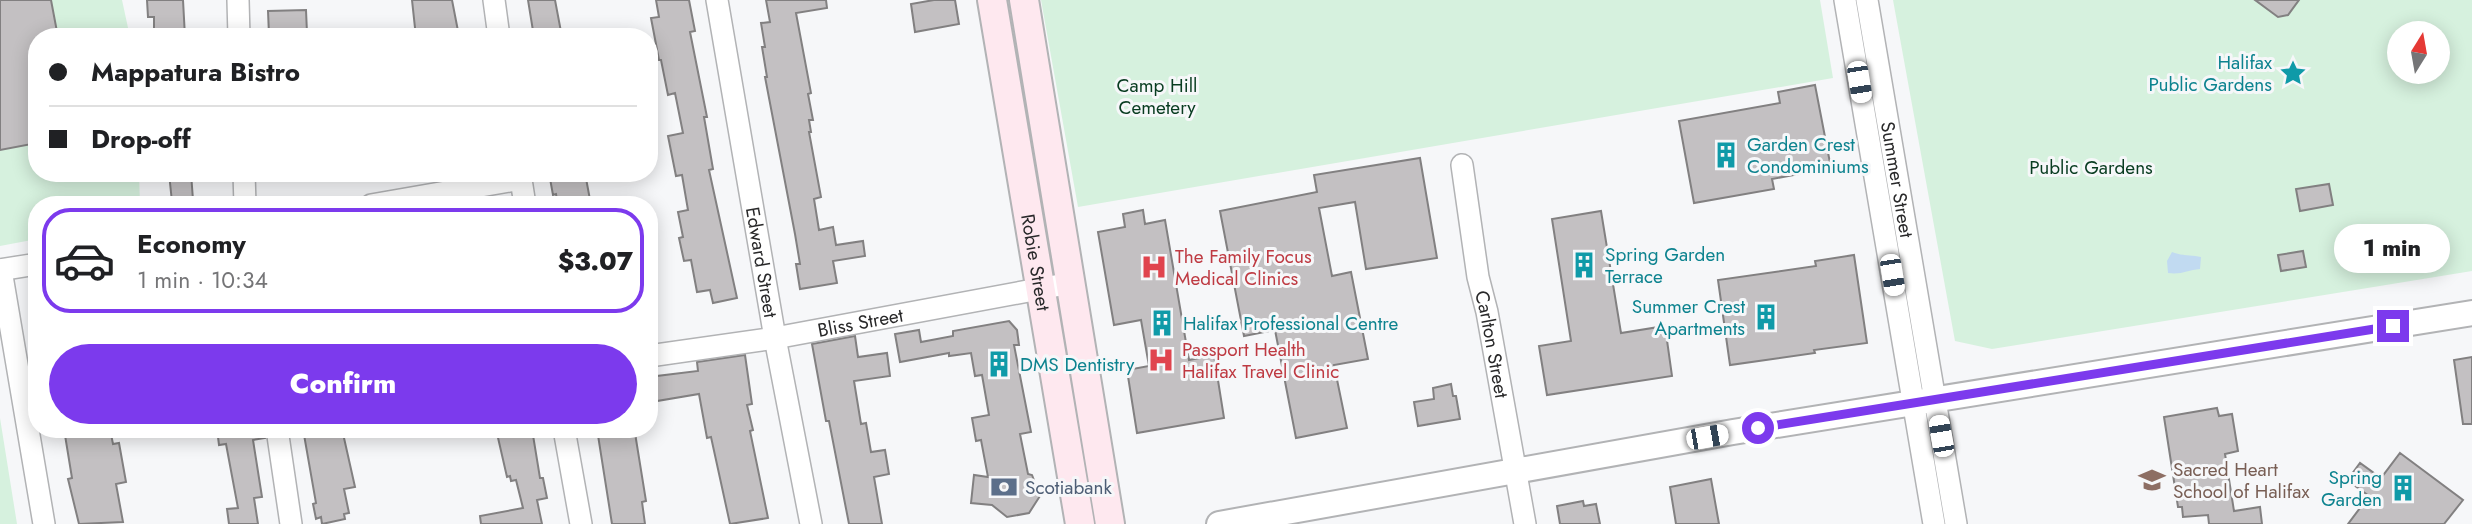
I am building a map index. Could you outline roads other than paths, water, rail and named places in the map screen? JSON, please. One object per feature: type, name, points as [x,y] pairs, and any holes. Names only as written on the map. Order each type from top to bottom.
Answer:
[{"type":"main road","name":"Robie Street","points":[[992,0],[1080,524]]},
{"type":"main road","name":"Robie Street","points":[[1024,0],[1110,524]]},
{"type":"street","points":[[237,0],[239,28]]},
{"type":"street","points":[[494,0],[498,28]]},
{"type":"street","name":"Edward Street","points":[[717,0],[775,338],[811,524]]},
{"type":"street","name":"Summer Street","points":[[1845,0],[1924,402],[1956,524]]},
{"type":"street","name":"Summer Street","points":[[1867,0],[1924,402],[1934,524]]},
{"type":"street","name":"Carlton Street","points":[[1462,165],[1478,277],[1487,312],[1525,524]]},
{"type":"street","points":[[418,196],[489,182]]},
{"type":"street","points":[[28,266],[1,270],[28,429]]},
{"type":"street","name":"Bliss Street","points":[[658,355],[775,338],[1071,283]]},
{"type":"street","points":[[1219,524],[1733,432],[2472,313]]},
{"type":"street","points":[[29,438],[44,524]]},
{"type":"street","points":[[277,438],[291,524]]},
{"type":"street","points":[[566,438],[581,524]]},
{"type":"water","points":[[2172,252],[2201,257],[2200,269],[2168,273],[2167,261]]},
{"type":"place","name":"Halifax Public Gardens","points":[[2293,73]]},
{"type":"place","name":"Garden Crest Condominiums","points":[[1726,155]]},
{"type":"place","name":"Spring Garden Terrace","points":[[1584,265]]},
{"type":"place","name":"The Family Focus Medical Clinics","points":[[1154,267]]},
{"type":"place","name":"Summer Crest Apartments","points":[[1766,317]]},
{"type":"place","name":"Halifax Professional Centre","points":[[1162,323]]},
{"type":"place","name":"Passport Health Halifax Travel Clinic","points":[[1161,360]]},
{"type":"place","name":"DMS Dentistry","points":[[999,364]]},
{"type":"place","name":"Sacred Heart School of Halifax","points":[[2152,480]]},
{"type":"place","name":"Scotiabank","points":[[1004,487]]},
{"type":"place","name":"Spring Garden","points":[[2403,488]]},
{"type":"park label","name":"Camp Hill Cemetery","points":[[1157,96]]},
{"type":"park label","name":"Public Gardens","points":[[2091,167]]}]
